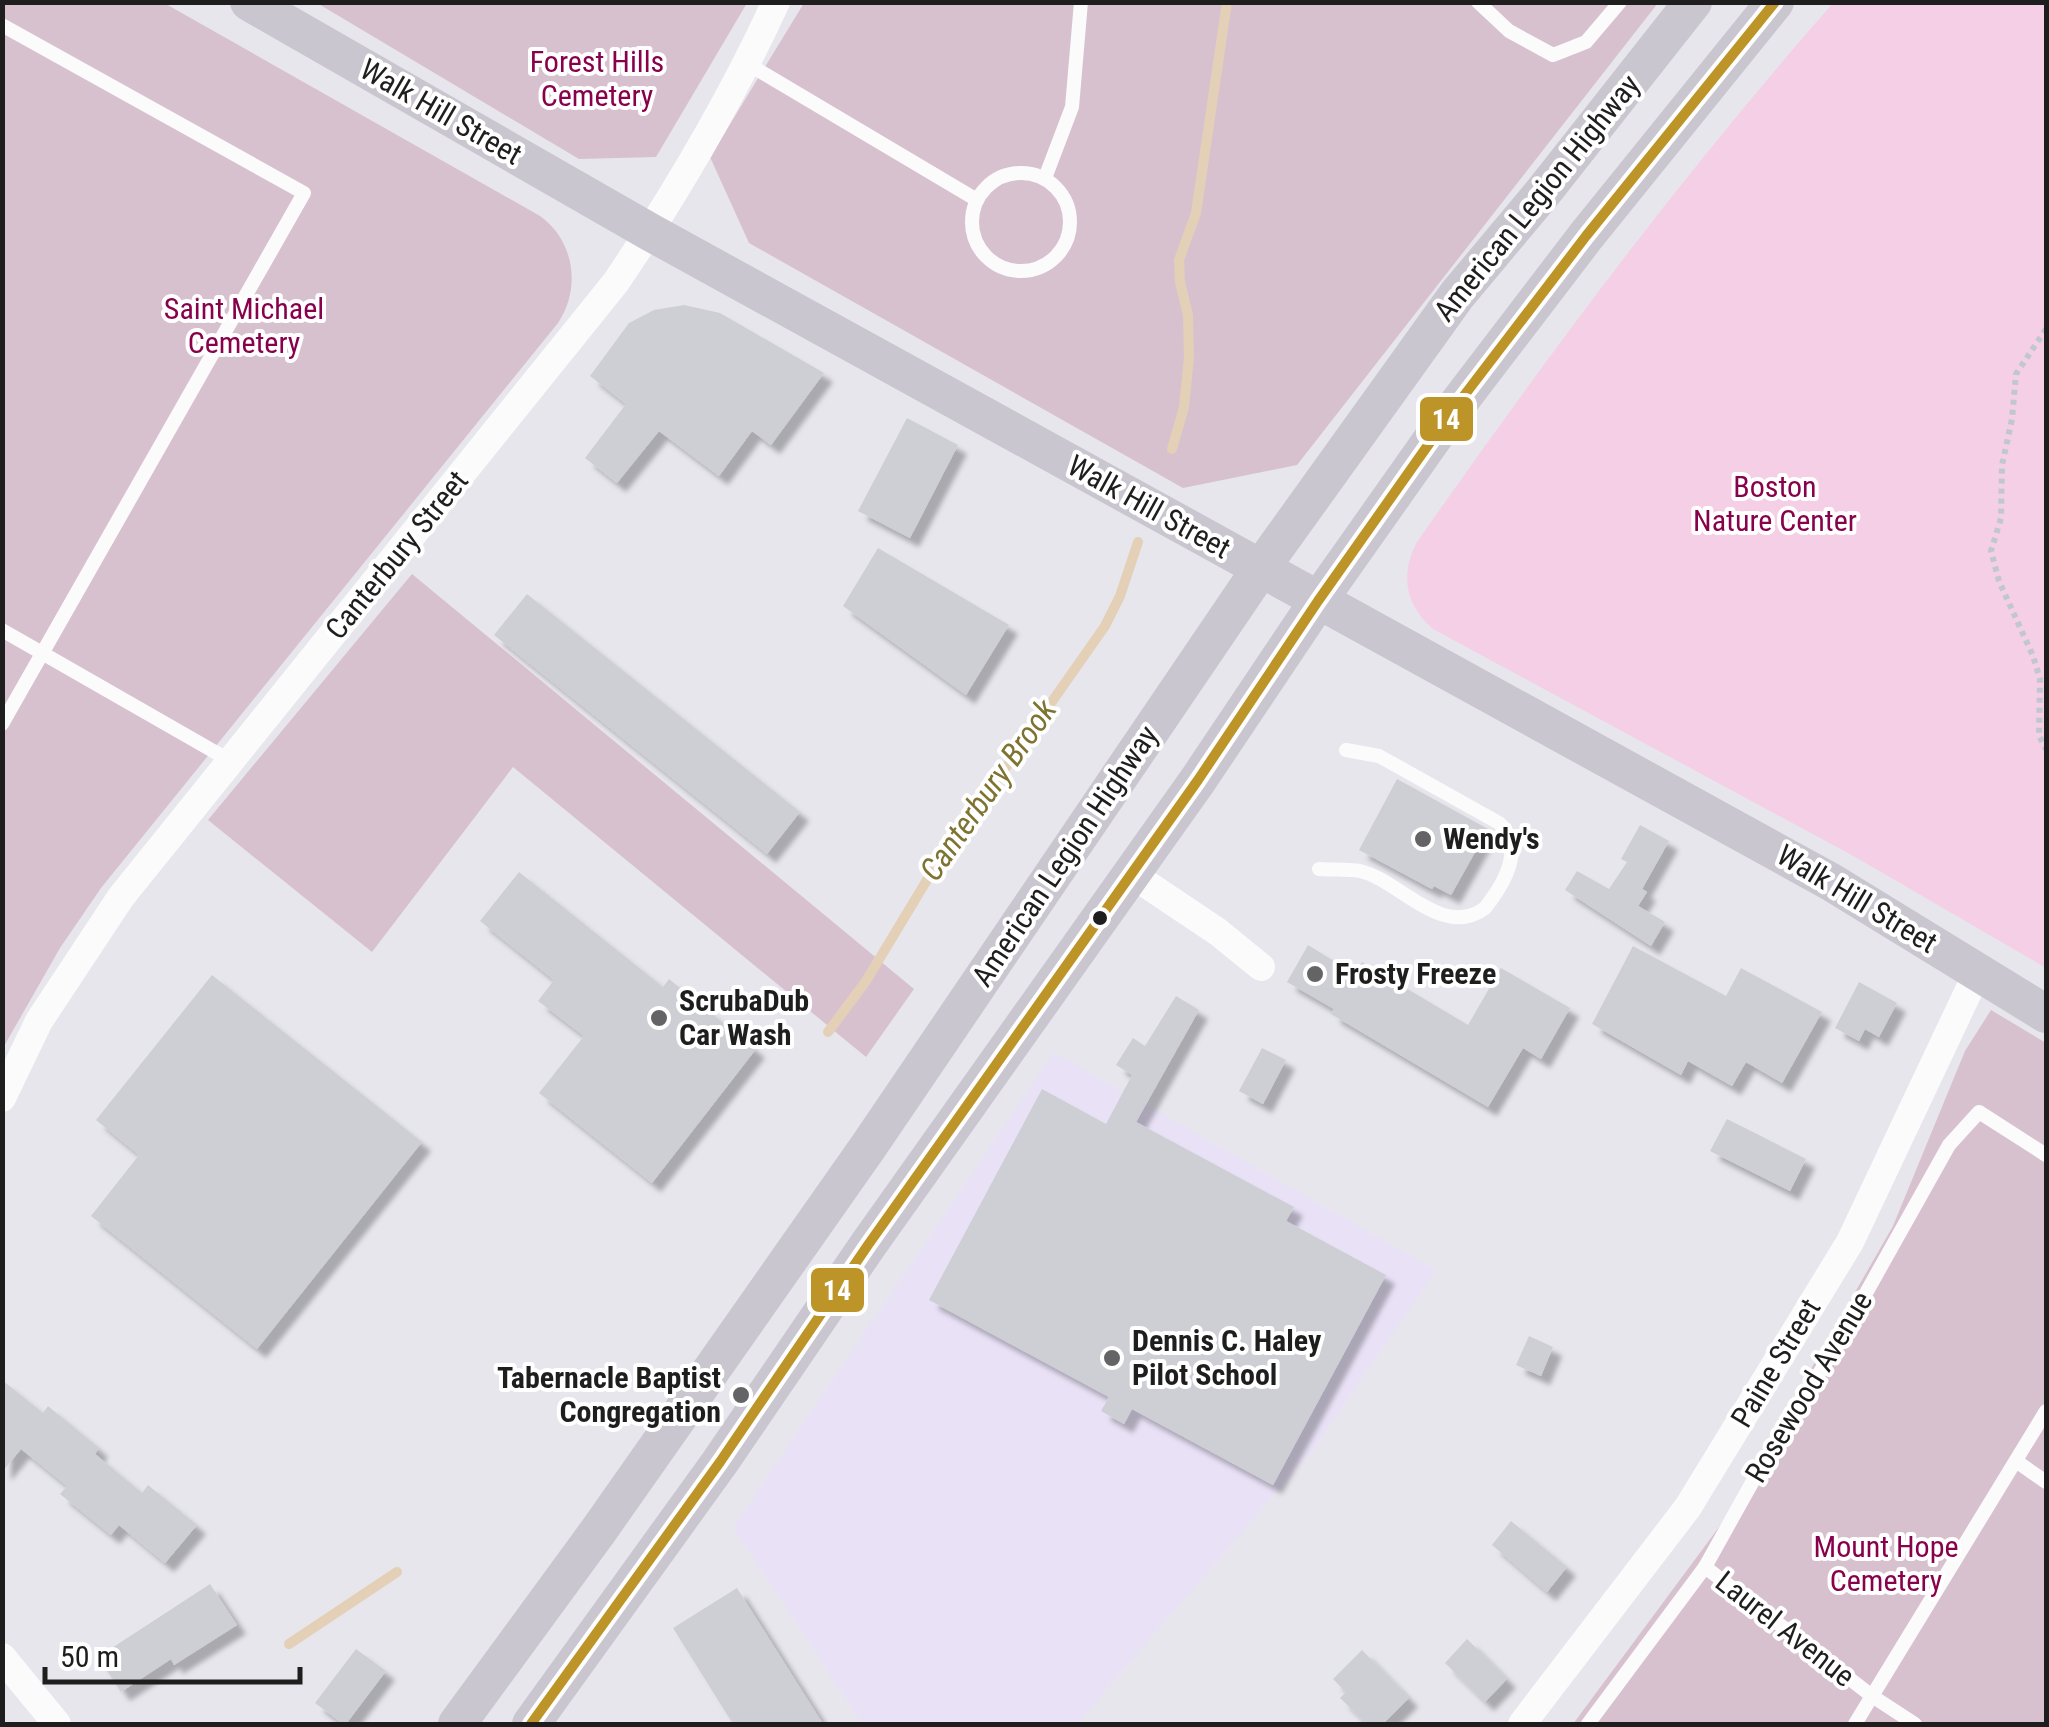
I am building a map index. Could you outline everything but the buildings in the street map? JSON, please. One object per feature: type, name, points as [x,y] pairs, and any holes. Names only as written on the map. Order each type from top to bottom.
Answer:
[{"type":"main road","name":"Walk Hill Street","points":[[249,2],[650,232],[1831,882],[2046,1014]]},
{"type":"main road","name":"American Legion Highway","points":[[457,1724],[857,1163],[1260,568],[1457,295],[1693,2]]},
{"type":"main road","name":"American Legion Highway","points":[[532,1724],[1198,780],[1450,414],[1586,236],[1775,2]]},
{"type":"street","name":"Canterbury Street","points":[[2,1098],[39,1021],[95,934],[229,760],[578,333],[650,232],[748,64],[776,2]]},
{"type":"street","points":[[1130,873],[1218,932],[1261,967]]},
{"type":"street","name":"Paine Street","points":[[1522,1724],[1688,1507],[1850,1242],[1978,971]]},
{"type":"street","points":[[3,1660],[57,1724]]},
{"type":"lane","points":[[1045,178],[1072,107],[1081,2]]},
{"type":"lane","points":[[1478,2],[1509,31],[1553,54],[1586,42],[1620,2]]},
{"type":"lane","points":[[2,25],[304,193],[2,724]]},
{"type":"lane","points":[[748,64],[976,200]]},
{"type":"lane","points":[[1029,172],[1045,178],[1067,202],[1071,218],[1067,241],[1058,256],[1041,268],[1012,270],[996,264],[980,250],[973,234],[976,200],[992,182],[1007,174],[1029,172]]},
{"type":"lane","points":[[2,630],[229,760]]},
{"type":"lane","points":[[1319,869],[1362,872],[1440,914],[1459,918],[1484,908],[1513,855],[1510,834],[1499,823],[1379,756],[1346,750]]},
{"type":"lane","name":"Rosewood Avenue","points":[[1588,1724],[1705,1568],[1758,1472],[1838,1343],[1949,1144],[1979,1112],[2046,1155]]},
{"type":"lane","points":[[1856,1724],[2046,1411]]},
{"type":"lane","points":[[2016,1461],[2046,1482]]},
{"type":"lane","name":"Laurel Avenue","points":[[1705,1568],[1872,1696],[1915,1724]]},
{"type":"path","points":[[2046,329],[2016,374],[2002,465],[2001,518],[1992,551],[1999,582],[2040,679],[2038,736],[2046,749]]},
{"type":"shaded area","name":"Dennis C. Haley Pilot School","points":[[1054,1052],[1436,1270],[1316,1446],[1077,1724],[862,1724],[733,1527]]},
{"type":"green space","name":"Boston Nature Center","points":[[1834,2],[2046,3],[2046,968],[1857,858],[1433,629],[1416,610],[1408,588],[1408,566],[1417,542],[1516,403],[1723,132]]},
{"type":"green space","name":"Saint Michael Cemetery","points":[[3,3],[164,3],[540,216],[561,238],[572,281],[558,323],[101,888],[60,948],[3,1048]]},
{"type":"green space","name":"Forest Hills Cemetery","points":[[317,3],[747,3],[656,157],[579,159]]},
{"type":"green space","points":[[804,3],[1658,3],[1297,465],[1183,488],[749,243],[710,157]]},
{"type":"green space","points":[[412,574],[914,989],[866,1057],[513,767],[372,952],[208,820]]},
{"type":"green space","name":"Mount Hope Cemetery","points":[[1991,1010],[2046,1043],[2046,1724],[1573,1724],[1725,1519],[1893,1226],[1965,1051]]},
{"type":"waterway","name":"Canterbury Brook","points":[[1172,449],[1184,407],[1189,357],[1188,315],[1179,260],[1196,213],[1227,2]]},
{"type":"waterway","name":"Canterbury Brook","points":[[828,1032],[866,981],[968,812],[997,780],[1105,626],[1138,542]]},
{"type":"waterway","name":"Canterbury Brook","points":[[289,1644],[397,1572]]},
{"type":"transit line","name":"14","points":[[531,1724],[720,1462],[1450,414],[1586,236],[1775,2]]},
{"type":"place","name":"Wendy's","points":[[1423,839]]},
{"type":"place","name":"Frosty Freeze","points":[[1315,974]]},
{"type":"place","name":"ScrubaDub Car Wash","points":[[659,1018]]},
{"type":"place","name":"Dennis C. Haley Pilot School","points":[[1112,1358]]},
{"type":"place","name":"Tabernacle Baptist Congregation","points":[[741,1395]]}]
